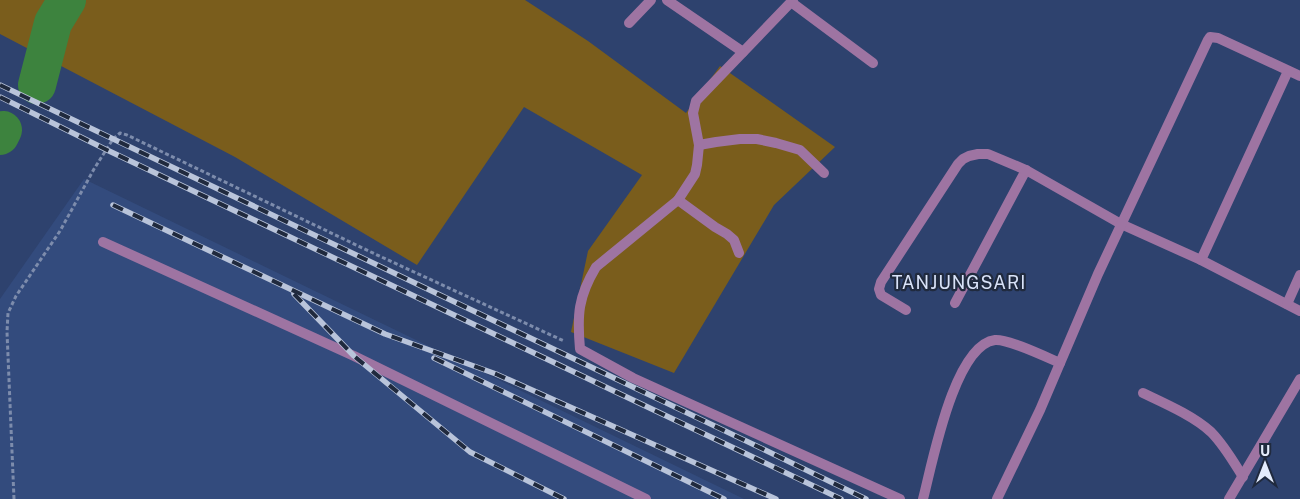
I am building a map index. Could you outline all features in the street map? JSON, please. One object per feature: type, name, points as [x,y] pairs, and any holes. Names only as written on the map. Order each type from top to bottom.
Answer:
[{"type":"street","points":[[629,23],[651,0]]},
{"type":"street","points":[[667,0],[744,52]]},
{"type":"street","points":[[873,63],[792,1],[696,102],[693,113],[699,145],[698,165],[695,174],[678,200],[596,267],[587,282],[580,303],[578,319],[580,349],[633,378],[900,499]]},
{"type":"street","points":[[997,499],[1040,410],[1098,274],[1204,45],[1210,38],[1218,38],[1300,76]]},
{"type":"street","points":[[1201,260],[1288,71]]},
{"type":"street","points":[[699,145],[740,139],[757,139],[776,143],[800,150],[824,173]]},
{"type":"street","points":[[906,310],[880,296],[880,282],[958,164],[970,156],[984,154],[1026,170],[1121,224],[1201,260],[1300,310]]},
{"type":"street","points":[[955,303],[1026,170]]},
{"type":"street","points":[[678,200],[734,240],[739,253]]},
{"type":"street","points":[[103,242],[354,356],[646,499]]},
{"type":"street","points":[[1288,304],[1300,275]]},
{"type":"street","points":[[923,499],[943,421],[953,391],[959,376],[973,354],[982,346],[994,340],[1008,342],[1060,363]]},
{"type":"street","points":[[1230,499],[1300,379]]},
{"type":"street","points":[[1143,393],[1166,403],[1210,432],[1230,456],[1243,477]]},
{"type":"path","points":[[14,499],[7,332],[8,313],[16,296],[60,232],[94,168],[120,133],[128,135],[358,246],[580,349]]},
{"type":"shaded area","points":[[0,0],[525,0],[588,41],[686,113],[720,66],[835,147],[774,205],[674,373],[571,332],[588,251],[642,175],[524,107],[417,265],[235,157],[0,34]]},
{"type":"shaded area","points":[[84,179],[744,499],[0,499],[0,299]]},
{"type":"waterway","points":[[37,85],[53,23],[67,0]]},
{"type":"waterway","points":[[0,136],[3,130]]},
{"type":"railway","points":[[0,85],[866,499]]},
{"type":"railway","points":[[0,97],[107,150],[841,499]]},
{"type":"railway","points":[[113,205],[385,334],[496,374],[776,499]]},
{"type":"railway","points":[[294,294],[354,356],[470,452],[564,499]]},
{"type":"railway","points":[[434,358],[724,499]]},
{"type":"district","name":"TANJUNGSARI","points":[[959,282]]}]
